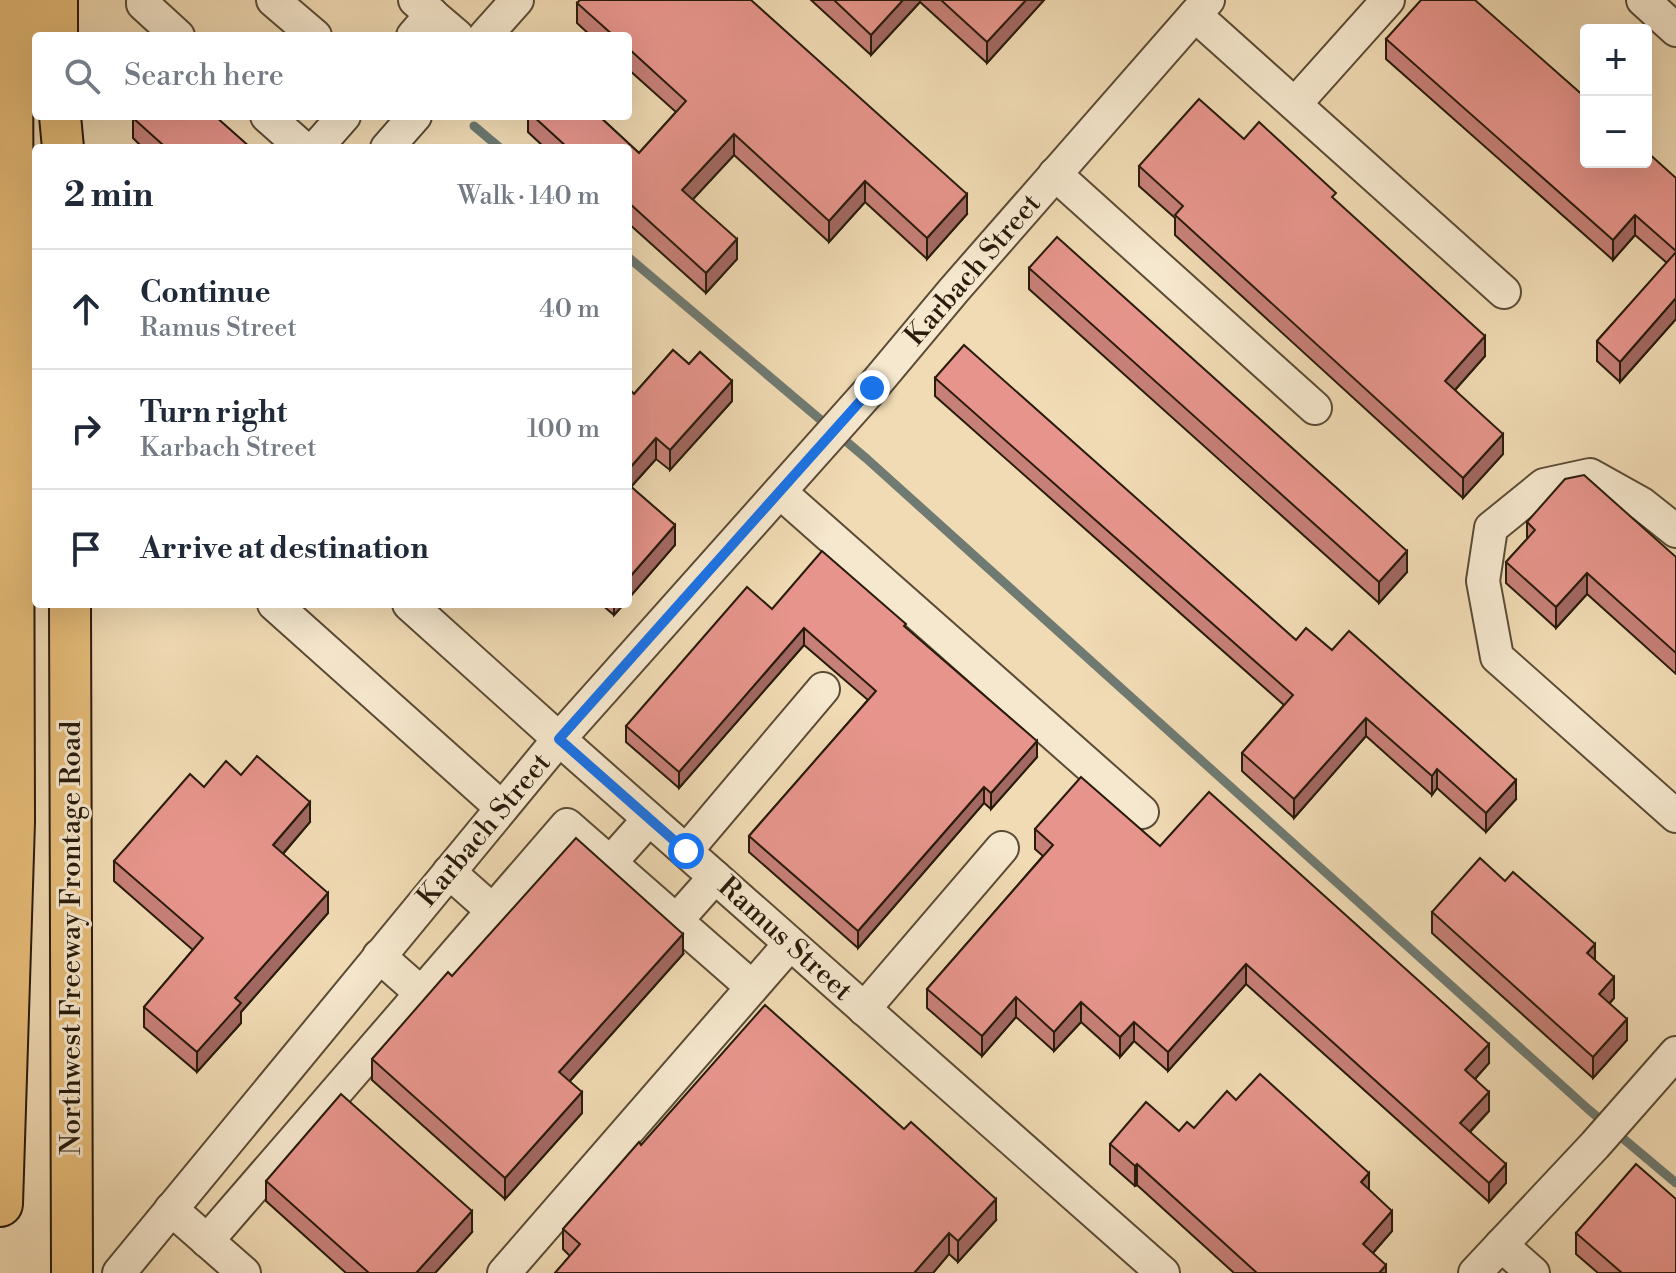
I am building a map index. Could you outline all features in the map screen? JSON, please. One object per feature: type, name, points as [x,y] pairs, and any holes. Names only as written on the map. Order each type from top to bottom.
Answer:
[{"type":"highway","points":[[0,1204],[12,822],[12,0]]},
{"type":"main road","points":[[12,0],[24,10],[34,32]]},
{"type":"main road","points":[[57,0],[57,32]]},
{"type":"main road","points":[[60,120],[63,144]]},
{"type":"main road","name":"Northwest Freeway Frontage Road","points":[[70,608],[72,1273]]},
{"type":"street","points":[[143,0],[143,4],[174,32]]},
{"type":"street","points":[[273,0],[310,32]]},
{"type":"street","points":[[489,32],[517,0]]},
{"type":"street","points":[[1295,104],[1388,0]]},
{"type":"street","points":[[1643,0],[1676,30]]},
{"type":"street","points":[[1201,7],[1295,104],[1504,292]]},
{"type":"street","name":"Karbach Street","points":[[119,1273],[559,739],[851,412],[1201,7]]},
{"type":"street","points":[[420,17],[449,32]]},
{"type":"street","points":[[272,120],[298,144]]},
{"type":"street","points":[[320,144],[340,120]]},
{"type":"street","points":[[390,144],[412,120]]},
{"type":"street","points":[[1055,174],[1315,408]]},
{"type":"street","points":[[1676,531],[1642,504],[1590,475],[1544,485],[1491,528],[1483,581],[1497,657],[1676,816]]},
{"type":"street","points":[[780,492],[1142,812]]},
{"type":"street","points":[[278,608],[502,808]]},
{"type":"street","name":"Ramus Street","points":[[413,608],[1163,1273]]},
{"type":"street","points":[[686,851],[823,689]]},
{"type":"street","points":[[610,863],[649,819]]},
{"type":"street","points":[[207,1241],[567,825],[752,987]]},
{"type":"street","points":[[864,1009],[1002,848]]},
{"type":"street","points":[[449,872],[493,911]]},
{"type":"street","points":[[676,921],[715,877]]},
{"type":"street","points":[[504,1273],[790,944]]},
{"type":"street","points":[[379,956],[421,993]]},
{"type":"street","points":[[325,1022],[367,1057]]},
{"type":"street","points":[[1475,1273],[1676,1053]]},
{"type":"street","points":[[280,1077],[320,1110]]},
{"type":"street","points":[[235,1130],[274,1164]]},
{"type":"street","points":[[171,1209],[244,1273]]},
{"type":"street","points":[[1501,1245],[1533,1273]]},
{"type":"building","points":[[580,0],[751,0],[967,194],[927,238],[865,181],[829,221],[734,134],[682,190],[737,239],[706,273],[632,206],[632,147],[639,153],[686,101],[632,52],[632,32],[610,32],[577,3]]},
{"type":"building","points":[[834,0],[903,0],[871,35]]},
{"type":"building","points":[[941,0],[1026,0],[987,42]]},
{"type":"building","points":[[1421,0],[1475,0],[1580,93],[1580,168],[1652,168],[1652,156],[1676,178],[1676,251],[1635,215],[1613,240],[1386,39]]},
{"type":"building","points":[[1199,99],[1244,139],[1259,122],[1336,193],[1332,197],[1485,336],[1445,381],[1503,434],[1463,478],[1175,215],[1183,206],[1139,166]]},
{"type":"building","points":[[135,120],[220,120],[246,144],[162,144]]},
{"type":"building","points":[[537,120],[603,120],[629,144],[564,144]]},
{"type":"building","points":[[1057,237],[1407,551],[1379,582],[1029,268]]},
{"type":"building","points":[[1676,252],[1676,298],[1620,362],[1597,341]]},
{"type":"building","points":[[964,345],[1296,640],[1306,628],[1332,650],[1349,631],[1516,780],[1486,813],[1437,769],[1432,776],[1366,718],[1294,799],[1242,753],[1293,695],[935,378]]},
{"type":"building","points":[[673,350],[689,364],[700,352],[732,381],[670,450],[656,438],[632,465],[632,392],[634,394]]},
{"type":"building","points":[[1584,475],[1676,557],[1676,653],[1587,573],[1556,607],[1506,562],[1535,530],[1527,522],[1565,479]]},
{"type":"building","points":[[632,487],[675,525],[632,574]]},
{"type":"building","points":[[822,551],[1037,741],[991,793],[984,787],[858,931],[749,836],[876,691],[804,628],[679,772],[626,726],[747,587],[772,609]]},
{"type":"building","points":[[257,756],[310,802],[273,845],[328,893],[235,998],[241,1003],[197,1052],[144,1007],[203,938],[114,861],[190,774],[204,787],[226,761],[241,775]]},
{"type":"building","points":[[1081,777],[1160,846],[1209,792],[1489,1044],[1465,1070],[1489,1092],[1460,1123],[1506,1164],[1489,1183],[1246,964],[1168,1052],[1134,1022],[1120,1037],[1081,1002],[1054,1032],[1016,997],[982,1036],[927,989],[1053,845],[1035,829]]},
{"type":"building","points":[[576,838],[683,934],[559,1072],[582,1092],[505,1178],[372,1059],[448,972],[452,976]]},
{"type":"building","points":[[1480,858],[1505,881],[1513,872],[1595,944],[1587,953],[1614,977],[1599,994],[1627,1019],[1593,1057],[1432,912]]},
{"type":"building","points":[[765,1005],[904,1129],[911,1122],[996,1199],[958,1241],[949,1233],[914,1273],[555,1273],[580,1244],[563,1229]]},
{"type":"building","points":[[1260,1074],[1369,1173],[1361,1182],[1392,1211],[1363,1244],[1386,1265],[1379,1273],[1257,1273],[1137,1164],[1135,1166],[1110,1144],[1146,1102],[1179,1131],[1187,1122],[1194,1128],[1227,1091],[1236,1100]]},
{"type":"building","points":[[341,1094],[472,1211],[416,1273],[369,1273],[266,1181]]},
{"type":"building","points":[[1636,1164],[1676,1199],[1676,1273],[1622,1273],[1576,1233]]},
{"type":"waterway","points":[[474,126],[495,144]]},
{"type":"waterway","points":[[632,260],[867,459],[1588,1109],[1676,1183]]},
{"type":"route","points":[[686,851],[559,739],[872,388]]}]
